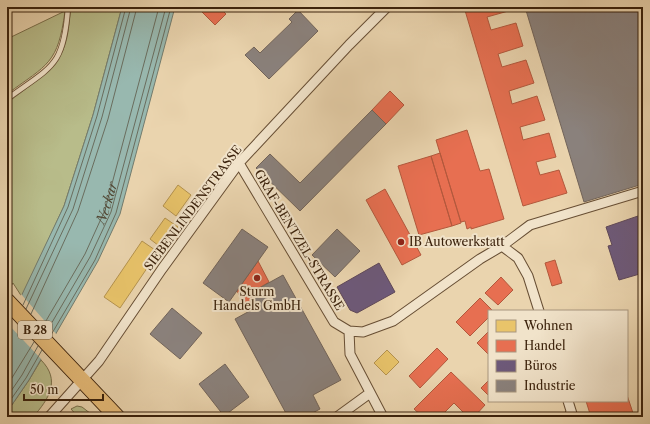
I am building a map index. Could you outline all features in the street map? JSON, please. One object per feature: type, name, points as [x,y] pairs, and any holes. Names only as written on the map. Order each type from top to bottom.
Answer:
[{"type":"main road","name":"B 28","points":[[7,301],[117,417]]},
{"type":"street","name":"SIEBENLINDENSTRASSE","points":[[49,417],[83,381],[104,354],[162,269],[239,163],[349,45],[387,7]]},
{"type":"street","name":"GRAF-BENTZEL-STRASSE","points":[[239,163],[334,322],[349,331]]},
{"type":"street","points":[[383,417],[350,354],[349,331],[363,332],[392,321],[480,259],[502,246],[530,225],[643,191]]},
{"type":"street","points":[[502,246],[518,258],[528,276],[539,310]]},
{"type":"street","points":[[337,417],[370,393]]},
{"type":"lane","points":[[7,99],[48,70],[59,57],[66,36],[68,7]]},
{"type":"lane","points":[[564,417],[571,409]]},
{"type":"green space","points":[[71,7],[122,7],[93,115],[64,206],[22,297],[13,283],[7,292],[7,103],[46,72],[58,58],[63,50],[66,39]]},
{"type":"green space","points":[[65,11],[59,42],[49,61],[42,69],[7,94],[7,39]]},
{"type":"green space","points":[[41,360],[47,367],[51,382],[48,396],[44,403],[33,417],[7,417],[7,412]]},
{"type":"green space","points":[[77,406],[82,407],[95,417],[78,417],[71,409]]},
{"type":"water","name":"Neckar","points":[[122,7],[175,7],[120,214],[98,261],[29,380],[7,412],[7,326],[64,206],[93,115]]},
{"type":"pier","points":[[21,294],[57,335],[43,361],[7,323]]},
{"type":"building: Wohnen","points":[[178,185],[191,195],[176,216],[163,206]]},
{"type":"building: Wohnen","points":[[165,218],[178,227],[163,249],[150,239]]},
{"type":"building: Wohnen","points":[[142,241],[158,252],[120,308],[104,297]]},
{"type":"building: Wohnen","points":[[387,350],[399,362],[386,375],[374,363]]},
{"type":"building: Handel","points":[[206,7],[219,7],[226,14],[215,25],[202,12]]},
{"type":"building: Handel","points":[[464,7],[511,7],[512,10],[487,17],[491,30],[516,23],[523,46],[498,54],[502,67],[526,60],[534,83],[509,91],[512,104],[537,96],[545,120],[520,127],[523,140],[549,133],[556,157],[536,162],[540,175],[559,170],[567,193],[523,206]]},
{"type":"building: Handel","points":[[390,91],[404,105],[386,124],[372,110]]},
{"type":"building: Handel","points":[[467,130],[480,171],[489,169],[504,219],[471,229],[471,227],[467,229],[465,221],[461,222],[436,140]]},
{"type":"building: Handel","points":[[440,153],[461,223],[452,226],[431,156]]},
{"type":"building: Handel","points":[[431,156],[452,226],[419,235],[398,166]]},
{"type":"building: Handel","points":[[385,189],[421,255],[402,265],[366,200]]},
{"type":"building: Handel","points":[[555,260],[562,283],[552,286],[545,263]]},
{"type":"building: Handel","points":[[258,261],[269,282],[254,291],[251,295],[257,307],[249,312],[237,291]]},
{"type":"building: Handel","points":[[501,277],[513,290],[498,305],[485,293]]},
{"type":"building: Handel","points":[[480,298],[492,310],[488,310],[488,318],[470,336],[456,322]]},
{"type":"building: Handel","points":[[488,332],[488,354],[477,343]]},
{"type":"building: Handel","points":[[437,348],[448,359],[420,388],[409,376]]},
{"type":"building: Handel","points":[[451,372],[485,405],[474,417],[468,417],[454,403],[440,417],[423,417],[414,409]]},
{"type":"building: Handel","points":[[488,381],[488,395],[481,388]]},
{"type":"building: Handel","points":[[628,398],[634,416],[591,417],[586,402],[628,402]]},
{"type":"building: Handel","points":[[493,412],[498,417],[488,417]]},
{"type":"building: Büros","points":[[638,216],[643,216],[643,273],[619,280],[608,246],[612,245],[606,227]]},
{"type":"building: Büros","points":[[379,263],[395,292],[357,313],[350,310],[337,287]]},
{"type":"building: Industrie","points":[[352,7],[361,7],[356,11]]},
{"type":"building: Industrie","points":[[525,7],[643,7],[643,184],[584,202]]},
{"type":"building: Industrie","points":[[298,10],[318,31],[269,79],[245,55],[254,47],[260,53],[292,22],[289,19]]},
{"type":"building: Industrie","points":[[372,110],[386,124],[300,211],[256,168],[270,154],[300,183]]},
{"type":"building: Industrie","points":[[242,229],[268,247],[229,302],[203,283]]},
{"type":"building: Industrie","points":[[337,229],[360,251],[335,277],[312,255]]},
{"type":"building: Industrie","points":[[283,275],[341,380],[313,395],[320,409],[305,417],[288,417],[235,319],[257,307],[251,295],[254,291]]},
{"type":"building: Industrie","points":[[172,308],[202,333],[180,359],[150,334]]},
{"type":"building: Industrie","points":[[225,364],[249,397],[224,416],[199,384]]},
{"type":"place","name":"IB Autowerkstatt","points":[[401,242]]},
{"type":"place","name":"Sturm Handels GmbH","points":[[257,278]]}]
